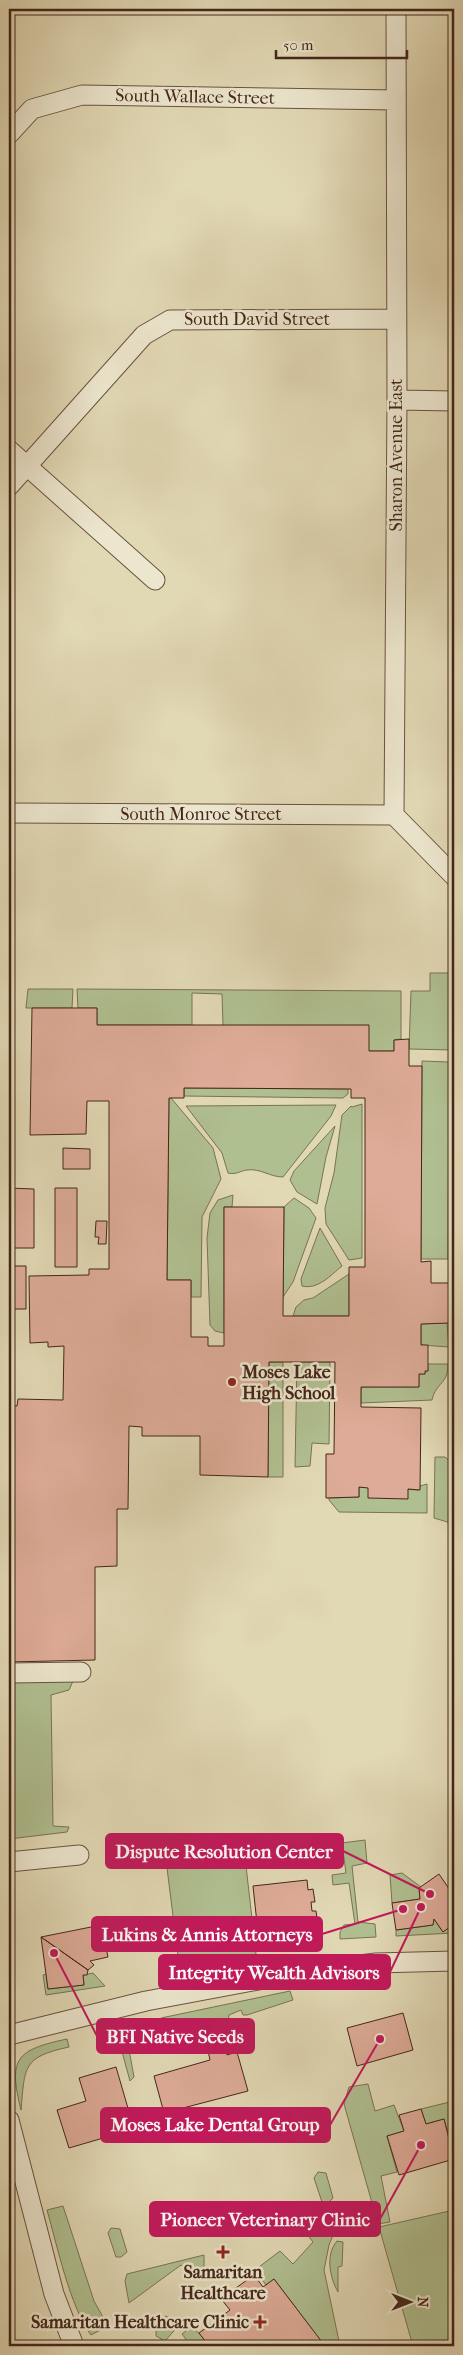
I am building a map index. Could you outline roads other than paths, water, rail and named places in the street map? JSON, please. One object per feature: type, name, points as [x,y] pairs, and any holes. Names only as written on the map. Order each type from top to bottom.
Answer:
[{"type":"street","name":"Sharon Avenue East","points":[[394,815],[397,400],[396,9]]},
{"type":"street","name":"South Wallace Street","points":[[9,134],[32,108],[82,95],[395,100]]},
{"type":"street","name":"South David Street","points":[[9,486],[144,335],[170,320],[396,319]]},
{"type":"street","points":[[397,400],[454,400]]},
{"type":"street","points":[[9,450],[155,580]]},
{"type":"street","name":"South Monroe Street","points":[[9,813],[394,815]]},
{"type":"street","points":[[394,815],[454,876]]},
{"type":"street","points":[[9,1673],[81,1672]]},
{"type":"street","points":[[9,1862],[79,1855]]},
{"type":"street","points":[[9,2035],[146,2001],[301,1972],[376,1963],[454,1960]]},
{"type":"street","points":[[9,2120],[54,2294],[74,2346]]},
{"type":"place","name":"Moses Lake High School","points":[[232,1382]]},
{"type":"place","name":"Dispute Resolution Center","points":[[430,1894]]},
{"type":"place","name":"Integrity Wealth Advisors","points":[[421,1907]]},
{"type":"place","name":"Lukins & Annis Attorneys","points":[[403,1909]]},
{"type":"place","name":"BFI Native Seeds","points":[[54,1953]]},
{"type":"place","name":"Moses Lake Dental Group","points":[[380,2039]]},
{"type":"place","name":"Pioneer Veterinary Clinic","points":[[421,2145]]},
{"type":"place","name":"Samaritan Healthcare","points":[[223,2252]]},
{"type":"place","name":"Samaritan Healthcare Clinic","points":[[260,2322]]}]
